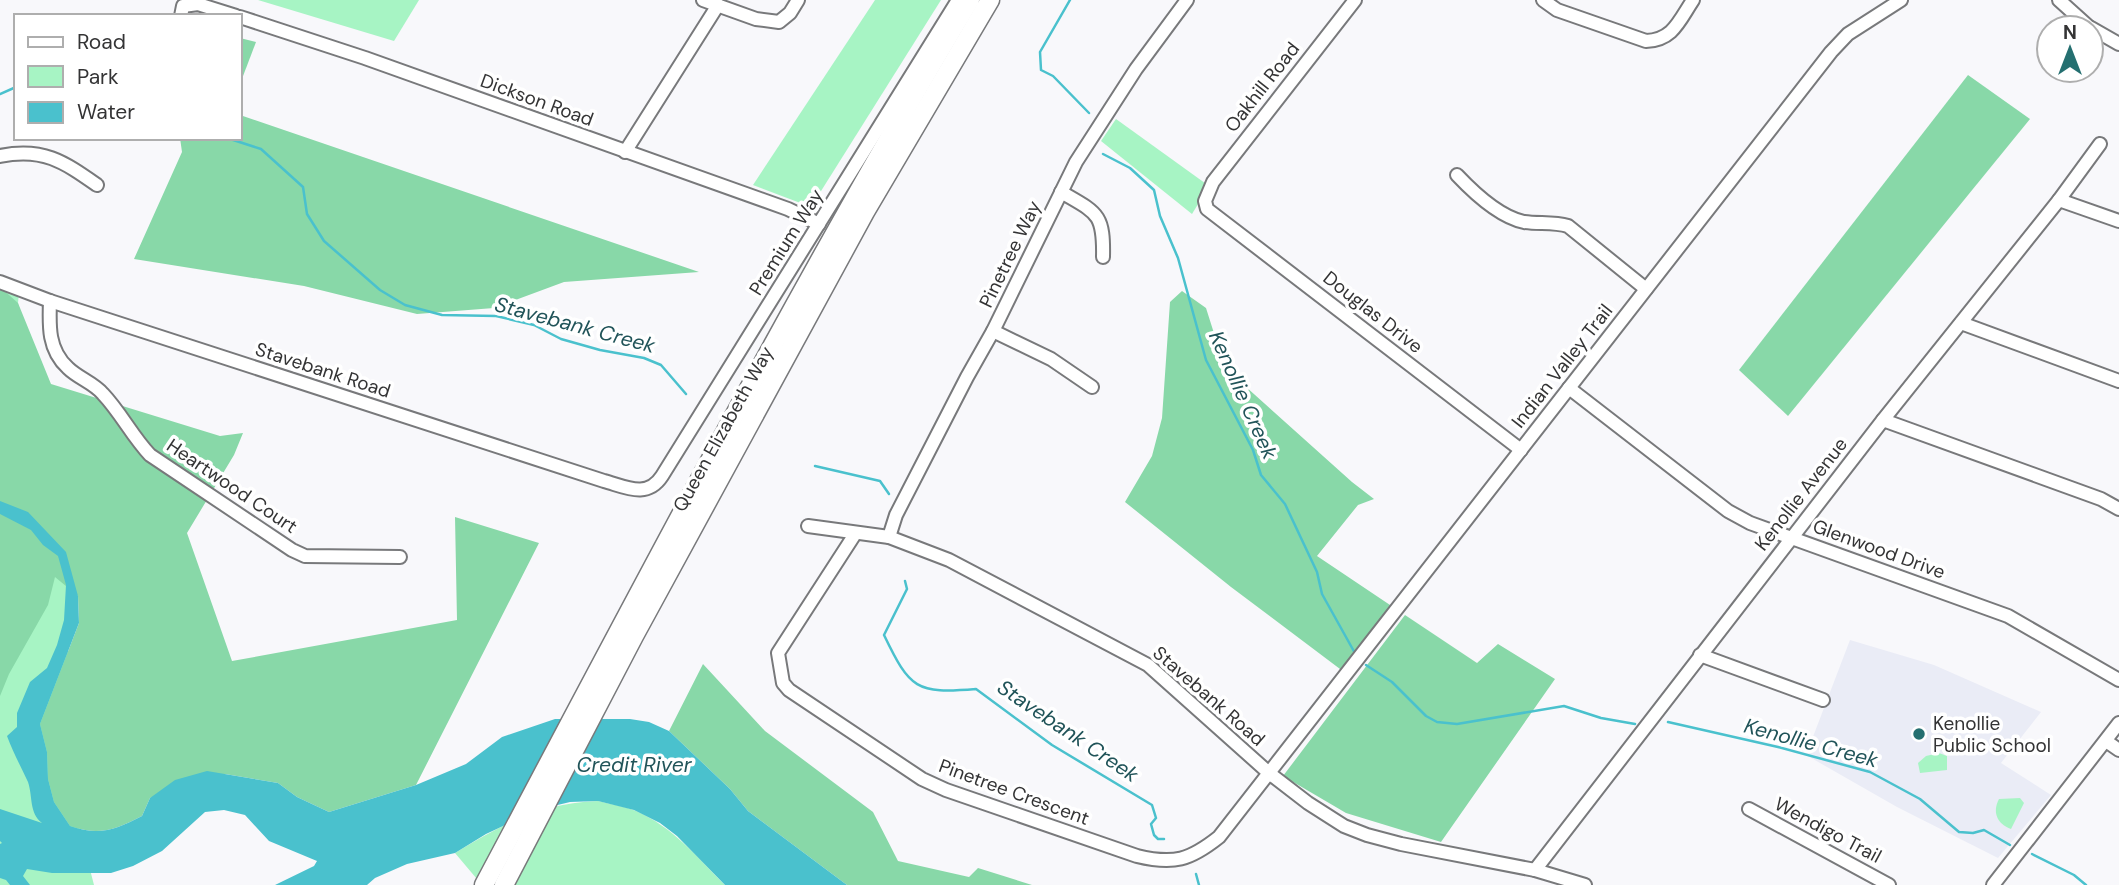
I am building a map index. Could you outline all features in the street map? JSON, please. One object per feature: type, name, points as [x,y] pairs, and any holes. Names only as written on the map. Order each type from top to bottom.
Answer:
[{"type":"highway","name":"Queen Elizabeth Way","points":[[504,885],[627,633],[834,237],[908,103],[970,0]]},
{"type":"highway","name":"Queen Elizabeth Way","points":[[484,885],[871,201],[990,0]]},
{"type":"street","points":[[703,0],[756,19],[779,22],[790,13],[798,0]]},
{"type":"street","name":"Premium Way","points":[[636,490],[653,487],[662,476],[958,0]]},
{"type":"street","name":"Pinetree Way","points":[[889,537],[896,515],[993,331],[1076,162],[1136,69],[1187,0]]},
{"type":"street","name":"Oakhill Road","points":[[1205,201],[1213,182],[1355,0]]},
{"type":"street","points":[[1544,0],[1557,10],[1646,41],[1659,40],[1672,31],[1693,0]]},
{"type":"street","name":"Indian Valley Trail","points":[[1269,774],[1830,52],[1848,34],[1901,0]]},
{"type":"street","points":[[2059,0],[2075,14]]},
{"type":"street","name":"Dickson Road","points":[[182,11],[198,4],[231,14]]},
{"type":"street","points":[[625,152],[718,5]]},
{"type":"street","name":"Dickson Road","points":[[242,17],[365,58],[788,209],[819,224]]},
{"type":"street","name":"Kenollie Avenue","points":[[1535,870],[2100,144]]},
{"type":"street","points":[[0,156],[18,152],[51,157],[97,185]]},
{"type":"street","points":[[1457,176],[1470,189],[1508,216],[1520,221],[1568,226],[1646,289]]},
{"type":"street","points":[[1061,192],[1096,214],[1104,233],[1103,257]]},
{"type":"street","points":[[2059,200],[2119,222]]},
{"type":"street","name":"Douglas Drive","points":[[1205,201],[1208,209],[1521,450]]},
{"type":"street","name":"Stavebank Road","points":[[0,282],[50,302],[636,490]]},
{"type":"street","name":"Heartwood Court","points":[[50,302],[49,332],[58,356],[67,368],[100,390],[150,455],[299,553],[317,557],[400,557]]},
{"type":"street","points":[[1961,323],[2119,381]]},
{"type":"street","points":[[993,331],[1051,359],[1092,387]]},
{"type":"street","name":"Glenwood Drive","points":[[1569,388],[1728,511],[1750,523],[2008,616],[2119,680]]},
{"type":"street","points":[[1883,420],[2101,499],[2119,509]]},
{"type":"street","name":"Stavebank Road","points":[[808,526],[889,537],[949,559],[1148,666],[1269,774],[1344,826],[1367,835],[1535,870],[1585,885]]},
{"type":"street","name":"Pinetree Crescent","points":[[855,534],[778,653],[783,683],[789,690],[922,779],[967,798],[1137,856],[1175,861],[1191,857],[1219,837],[1269,774]]},
{"type":"street","points":[[1700,656],[1823,700]]},
{"type":"street","points":[[1993,885],[2119,723]]},
{"type":"street","points":[[2106,741],[2119,750]]},
{"type":"street","name":"Wendigo Trail","points":[[1749,809],[1889,885]]},
{"type":"shaded area","name":"Kenollie Public School","points":[[1850,640],[1934,665],[2041,712],[2001,763],[2051,795],[1998,858],[1897,807],[1806,755]]},
{"type":"green space","points":[[258,0],[419,0],[394,41]]},
{"type":"green space","points":[[875,0],[941,0],[811,207],[753,185]]},
{"type":"green space","points":[[242,38],[256,42],[242,79]]},
{"type":"green space","points":[[1968,75],[2030,119],[1788,416],[1739,370]]},
{"type":"green space","points":[[242,116],[699,272],[564,282],[494,308],[417,314],[304,286],[134,259],[182,152],[180,140],[242,140]]},
{"type":"green space","points":[[1116,119],[1209,186],[1192,214],[1101,141]]},
{"type":"green space","points":[[0,276],[20,282],[18,303],[68,557],[68,784],[94,885],[0,885]]},
{"type":"green space","points":[[0,287],[18,303],[51,384],[220,436],[243,433],[234,455],[187,533],[232,661],[457,620],[455,517],[539,543],[416,785],[329,812],[297,797],[278,783],[225,774],[150,798],[142,816],[115,828],[90,831],[70,826],[54,802],[40,724],[79,623],[78,596],[55,577],[48,605],[9,674],[0,696]]},
{"type":"green space","points":[[1182,291],[1206,308],[1225,368],[1374,499],[1358,505],[1317,556],[1393,607],[1344,672],[1231,587],[1125,502],[1152,456],[1162,418],[1170,302]]},
{"type":"green space","points":[[1405,615],[1477,663],[1498,644],[1555,679],[1441,842],[1346,813],[1283,776]]},
{"type":"green space","points":[[703,664],[765,731],[873,812],[898,861],[969,877],[978,868],[1032,885],[847,885],[748,811],[730,789],[669,731]]},
{"type":"green space","points":[[1939,753],[1947,756],[1947,770],[1920,773],[1918,763],[1926,756]]},
{"type":"green space","points":[[2020,798],[2024,803],[2011,829],[1999,821],[1997,804],[1999,799]]},
{"type":"green space","points":[[598,801],[636,811],[662,825],[725,885],[482,885],[455,853],[523,817],[558,806]]},
{"type":"water","name":"Credit River","points":[[0,501],[28,512],[66,552],[78,596],[79,623],[40,724],[54,802],[70,826],[98,831],[123,825],[142,816],[150,798],[175,780],[207,771],[278,783],[297,797],[329,812],[416,785],[466,764],[502,737],[555,719],[630,719],[649,722],[669,731],[730,789],[748,811],[847,885],[725,885],[677,836],[660,823],[634,810],[598,801],[570,802],[537,810],[486,834],[455,853],[407,864],[375,878],[367,885],[275,885],[314,866],[317,861],[269,841],[245,815],[224,810],[205,812],[162,851],[133,866],[111,873],[52,873],[27,869],[23,876],[30,885],[10,885],[0,878],[0,809],[42,823],[35,814],[28,782],[7,736],[17,727],[17,713],[30,682],[47,668],[57,645],[64,620],[66,585],[58,556],[43,545],[31,530],[0,514]]},
{"type":"waterway","name":"Kenollie Creek","points":[[1070,0],[1040,52],[1041,70],[1053,76],[1089,113]]},
{"type":"waterway","name":"Stavebank Creek","points":[[0,94],[14,88]]},
{"type":"waterway","name":"Stavebank Creek","points":[[233,140],[261,149],[303,187],[307,214],[324,241],[380,290],[405,305],[442,315],[496,316],[534,325],[561,339],[644,358],[661,365],[686,394]]},
{"type":"waterway","name":"Kenollie Creek","points":[[1103,154],[1130,168],[1154,190],[1160,216],[1178,258],[1206,360],[1253,450],[1261,475],[1285,504],[1317,572],[1322,594],[1356,655]]},
{"type":"waterway","name":"Stavebank Creek","points":[[815,466],[880,481],[889,494]]},
{"type":"waterway","name":"Stavebank Creek","points":[[905,581],[907,589],[884,635],[909,677],[927,688],[976,689],[1052,745],[1152,805],[1156,818],[1151,824],[1154,835],[1158,839],[1164,839]]},
{"type":"waterway","name":"Kenollie Creek","points":[[1366,665],[1392,682],[1426,716],[1437,722],[1457,724],[1564,706],[1601,718],[1635,724]]},
{"type":"waterway","name":"Kenollie Creek","points":[[1668,722],[1778,747],[1870,772],[1920,799],[1959,832],[1973,833],[1984,830],[2010,845]]},
{"type":"waterway","name":"Kenollie Creek","points":[[2032,854],[2074,875],[2086,885]]},
{"type":"waterway","name":"Stavebank Creek","points":[[1196,874],[1199,885]]},
{"type":"place","name":"Kenollie Public School","points":[[1919,734]]}]
